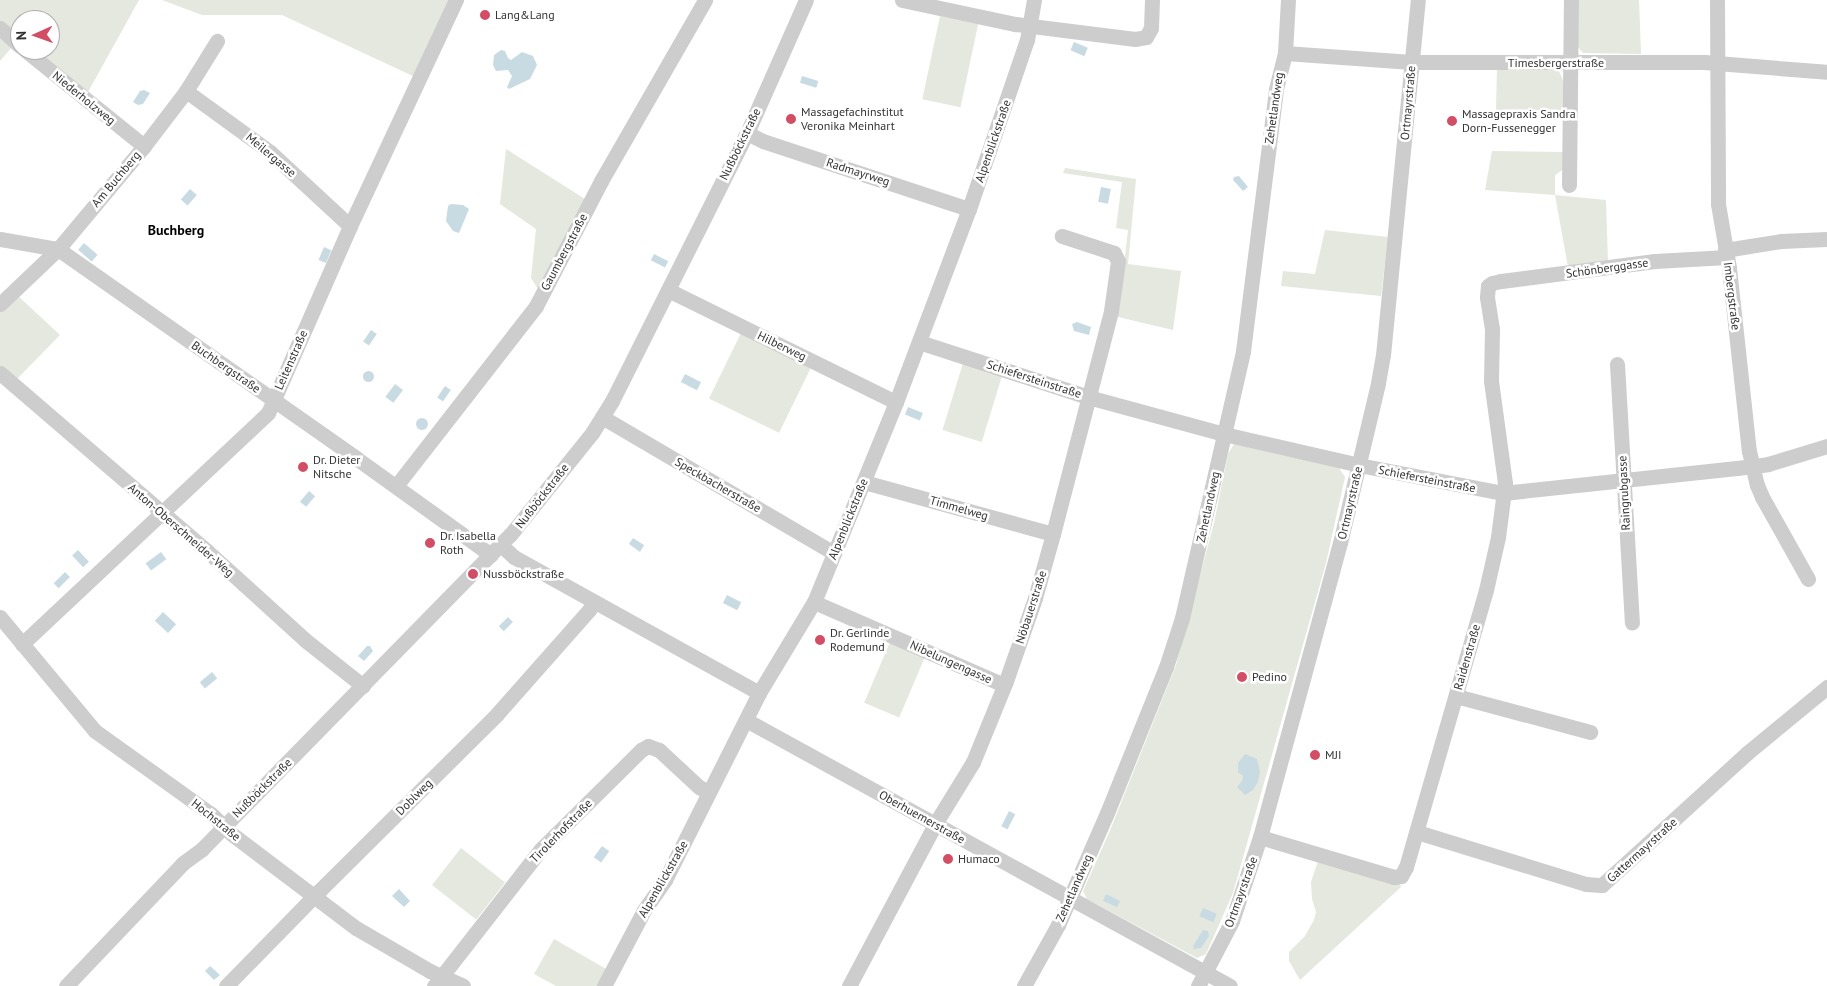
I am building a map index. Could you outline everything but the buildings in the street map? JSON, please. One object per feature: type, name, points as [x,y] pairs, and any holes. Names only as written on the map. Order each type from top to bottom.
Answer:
[{"type":"street","name":"Leitenstraße","points":[[22,644],[268,413],[350,226],[456,0]]},
{"type":"street","name":"Gaumbergstraße","points":[[396,486],[536,306],[601,181],[705,0]]},
{"type":"street","name":"Nußböckstraße","points":[[66,986],[183,863],[202,848],[224,826],[496,550],[533,508],[602,417],[747,133],[806,0]]},
{"type":"street","points":[[902,0],[1015,24],[1135,39],[1146,37],[1151,28],[1152,0]]},
{"type":"street","name":"Alpenblickstraße","points":[[604,986],[644,910],[665,880],[759,694],[814,602],[896,402],[969,210],[1031,25],[1034,0]]},
{"type":"street","name":"Zehetlandweg","points":[[1024,986],[1058,925],[1071,897],[1166,667],[1195,564],[1243,351],[1277,80],[1285,53],[1288,0]]},
{"type":"street","name":"Ortmayrstraße","points":[[1202,979],[1232,921],[1260,837],[1359,466],[1383,355],[1418,0]]},
{"type":"street","points":[[1569,185],[1571,0]]},
{"type":"street","name":"Imbergstraße","points":[[1717,0],[1718,204],[1753,466],[1762,497],[1808,579]]},
{"type":"street","points":[[0,28],[10,37]]},
{"type":"street","name":"Am Buchberg","points":[[0,304],[58,249],[144,146],[186,91],[217,41]]},
{"type":"street","name":"Timesbergerstraße","points":[[1285,53],[1412,62],[1717,63],[1827,72]]},
{"type":"street","name":"Niederholzweg","points":[[37,60],[144,146]]},
{"type":"street","name":"Meilergasse","points":[[186,91],[270,152],[350,226]]},
{"type":"street","name":"Radmayrweg","points":[[747,133],[763,141],[969,210]]},
{"type":"street","name":"Nöbauerstraße","points":[[849,986],[935,824],[972,762],[1004,685],[1035,598],[1111,310],[1118,261],[1114,253],[1062,236]]},
{"type":"street","name":"Buchbergstraße","points":[[0,239],[58,249],[396,486],[496,550]]},
{"type":"street","name":"Schönberggasse","points":[[1488,286],[1501,280],[1726,254],[1781,241],[1827,239]]},
{"type":"street","name":"Raidenstraße","points":[[1260,837],[1397,877],[1406,867],[1486,590],[1498,538],[1505,483],[1491,381],[1492,329],[1487,297],[1488,286]]},
{"type":"street","name":"Hilberweg","points":[[668,290],[896,402]]},
{"type":"street","name":"Schiefersteinstraße","points":[[919,342],[1088,397],[1224,434],[1359,466],[1504,493],[1768,464],[1827,446]]},
{"type":"street","name":"Raingrubgasse","points":[[1617,364],[1632,623]]},
{"type":"street","name":"Anton-Oberschneider-Weg","points":[[0,373],[305,640],[362,686]]},
{"type":"street","name":"Speckbacherstraße","points":[[602,417],[834,553]]},
{"type":"street","name":"Timmelweg","points":[[864,482],[1053,534]]},
{"type":"street","points":[[496,550],[514,557],[759,694]]},
{"type":"street","name":"Doblweg","points":[[226,986],[497,714],[594,602]]},
{"type":"street","name":"Nibelungengasse","points":[[814,602],[1004,685]]},
{"type":"street","name":"Hochstraße","points":[[0,617],[95,731],[212,814],[224,826],[313,897],[364,934],[438,981],[463,986]]},
{"type":"street","name":"Gattermayrstraße","points":[[1417,832],[1586,884],[1602,885],[1747,753],[1827,687]]},
{"type":"street","points":[[1456,696],[1590,732]]},
{"type":"street","name":"Oberhuemerstraße","points":[[746,720],[1071,897],[1202,979],[1230,986]]},
{"type":"street","name":"Tirolerhofstraße","points":[[438,981],[541,850],[640,750],[648,746],[659,750],[699,787],[709,792]]},
{"type":"shaded area","points":[[0,0],[139,0],[88,92],[46,60],[60,60],[60,10],[10,10],[10,31],[0,23]]},
{"type":"shaded area","points":[[162,0],[450,0],[415,77],[282,15],[202,15]]},
{"type":"shaded area","points":[[1577,0],[1639,0],[1641,54],[1583,53],[1577,46]]},
{"type":"shaded area","points":[[940,16],[978,24],[960,107],[922,99]]},
{"type":"shaded area","points":[[0,37],[10,45],[10,49],[0,61]]},
{"type":"shaded area","points":[[1074,42],[1088,48],[1084,56],[1070,50]]},
{"type":"shaded area","points":[[501,50],[505,51],[511,60],[522,52],[533,56],[537,65],[530,79],[509,89],[507,87],[512,76],[508,70],[496,71],[493,65],[494,55]]},
{"type":"shaded area","points":[[1497,69],[1553,69],[1559,71],[1564,83],[1564,110],[1496,110]]},
{"type":"shaded area","points":[[802,76],[818,81],[816,88],[800,83]]},
{"type":"shaded area","points":[[144,90],[150,93],[143,104],[138,105],[133,102],[140,91]]},
{"type":"shaded area","points":[[506,149],[585,199],[538,289],[531,278],[536,229],[500,204]]},
{"type":"shaded area","points":[[1492,151],[1564,152],[1564,169],[1555,175],[1555,195],[1485,190]]},
{"type":"shaded area","points":[[1065,168],[1136,179],[1128,264],[1181,271],[1173,330],[1118,317],[1128,230],[1116,228],[1122,182],[1063,173]]},
{"type":"shaded area","points":[[1239,176],[1248,187],[1243,191],[1233,180],[1234,177]]},
{"type":"shaded area","points":[[1101,187],[1111,189],[1108,204],[1098,202]]},
{"type":"shaded area","points":[[190,189],[197,195],[188,205],[181,200]]},
{"type":"shaded area","points":[[1555,195],[1606,200],[1608,262],[1568,267]]},
{"type":"shaded area","points":[[451,204],[463,205],[469,209],[459,233],[453,231],[446,221],[448,206]]},
{"type":"shaded area","points":[[1325,230],[1388,237],[1381,296],[1281,286],[1283,271],[1315,274]]},
{"type":"shaded area","points":[[84,243],[98,255],[92,262],[78,250]]},
{"type":"shaded area","points":[[324,247],[331,250],[326,263],[319,260]]},
{"type":"shaded area","points":[[654,254],[668,261],[665,268],[651,260]]},
{"type":"shaded area","points":[[17,295],[60,335],[16,380],[0,367],[0,310]]},
{"type":"shaded area","points":[[1077,322],[1091,327],[1089,335],[1074,331],[1072,324]]},
{"type":"shaded area","points":[[371,330],[377,334],[369,346],[363,342]]},
{"type":"shaded area","points":[[741,333],[811,367],[779,433],[709,399]]},
{"type":"shaded area","points":[[963,363],[1002,375],[982,442],[943,430]]},
{"type":"shaded area","points":[[368,370],[374,376],[368,382],[362,376]]},
{"type":"shaded area","points":[[685,374],[701,382],[697,390],[681,382]]},
{"type":"shaded area","points":[[395,384],[403,390],[393,403],[385,397]]},
{"type":"shaded area","points":[[445,386],[451,390],[443,402],[437,398]]},
{"type":"shaded area","points":[[908,407],[923,413],[920,420],[905,414]]},
{"type":"shaded area","points":[[422,418],[428,424],[422,430],[416,424]]},
{"type":"shaded area","points":[[1234,444],[1339,468],[1345,477],[1326,563],[1233,893],[1206,954],[1197,958],[1087,899],[1083,891],[1109,833],[1176,665],[1214,523],[1228,454]]},
{"type":"shaded area","points":[[309,491],[315,496],[306,507],[300,502]]},
{"type":"shaded area","points":[[633,538],[644,545],[640,552],[629,544]]},
{"type":"shaded area","points":[[78,550],[89,562],[83,567],[72,555]]},
{"type":"shaded area","points":[[161,552],[166,559],[151,570],[146,563]]},
{"type":"shaded area","points":[[65,572],[70,577],[59,588],[54,583]]},
{"type":"shaded area","points":[[727,595],[741,602],[737,610],[723,603]]},
{"type":"shaded area","points":[[163,612],[176,624],[168,633],[155,621]]},
{"type":"shaded area","points":[[508,617],[513,622],[504,631],[499,626]]},
{"type":"shaded area","points":[[890,642],[925,657],[899,718],[864,703]]},
{"type":"shaded area","points":[[367,646],[370,646],[373,651],[364,661],[358,656]]},
{"type":"shaded area","points":[[212,672],[217,678],[205,688],[200,682]]},
{"type":"shaded area","points":[[1245,754],[1257,759],[1260,771],[1258,782],[1253,790],[1245,795],[1237,787],[1242,781],[1243,776],[1238,772],[1238,763]]},
{"type":"shaded area","points":[[1009,811],[1015,814],[1008,829],[1001,826]]},
{"type":"shaded area","points":[[602,846],[609,851],[601,863],[594,857]]},
{"type":"shaded area","points":[[461,848],[505,882],[476,920],[432,885]]},
{"type":"shaded area","points":[[1318,861],[1400,884],[1401,887],[1300,980],[1289,961],[1289,952],[1305,936],[1314,920],[1316,912],[1312,899],[1311,882]]},
{"type":"shaded area","points":[[399,889],[410,901],[404,907],[392,896]]},
{"type":"shaded area","points":[[1106,894],[1120,901],[1117,907],[1103,901]]},
{"type":"shaded area","points":[[1203,908],[1217,914],[1213,922],[1199,916]]},
{"type":"shaded area","points":[[1203,930],[1208,931],[1209,936],[1201,948],[1194,949],[1193,946]]},
{"type":"shaded area","points":[[554,939],[608,970],[600,986],[556,986],[534,974]]},
{"type":"shaded area","points":[[210,966],[220,975],[214,980],[205,971]]},
{"type":"place","name":"Lang&Lang","points":[[485,15]]},
{"type":"place","name":"Massagefachinstitut Veronika Meinhart","points":[[791,119]]},
{"type":"place","name":"Massagepraxis Sandra Dorn-Fussenegger","points":[[1452,121]]},
{"type":"place","name":"Dr. Dieter Nitsche","points":[[303,467]]},
{"type":"place","name":"Dr. Isabella Roth","points":[[430,543]]},
{"type":"place","name":"Nussböckstraße","points":[[473,574]]},
{"type":"place","name":"Dr. Gerlinde Rodemund","points":[[820,640]]},
{"type":"place","name":"Pedino","points":[[1242,677]]},
{"type":"place","name":"MJI","points":[[1315,755]]},
{"type":"place","name":"Humaco","points":[[948,859]]},
{"type":"district","name":"Buchberg","points":[[176,230]]}]
